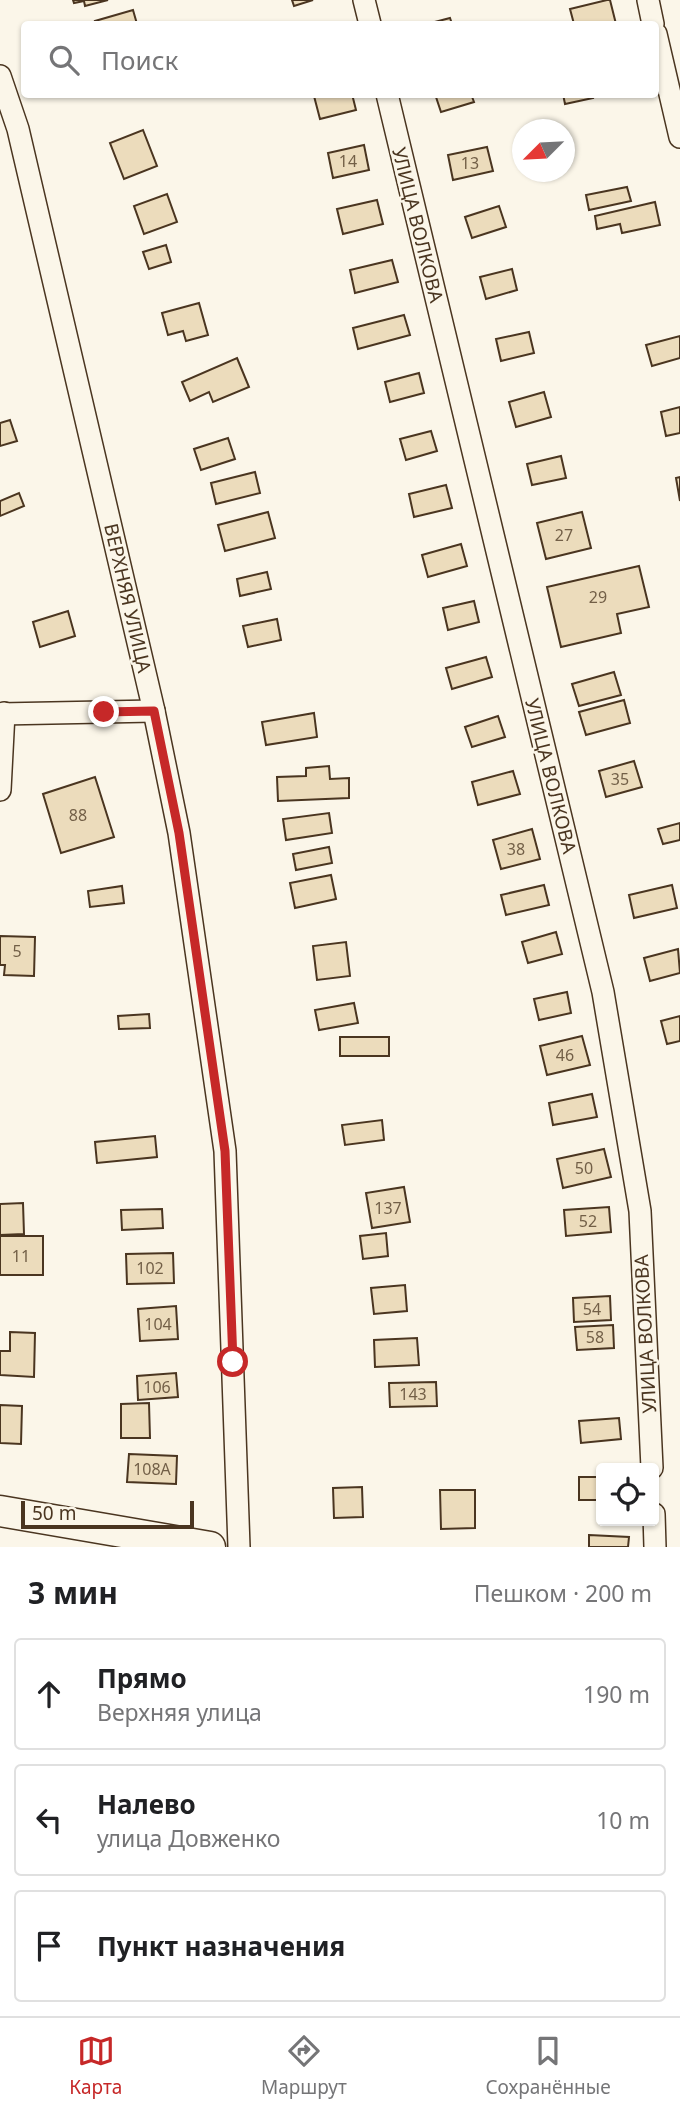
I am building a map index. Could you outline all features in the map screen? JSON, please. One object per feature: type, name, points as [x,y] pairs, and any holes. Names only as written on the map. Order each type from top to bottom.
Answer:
[{"type":"street","points":[[364,0],[369,21]]},
{"type":"street","points":[[648,0],[652,21]]},
{"type":"street","points":[[659,47],[680,137]]},
{"type":"street","name":"ВЕРХНЯЯ УЛИЦА","points":[[0,76],[18,129],[154,711],[179,833],[225,1151],[239,1547]]},
{"type":"street","name":"УЛИЦА ВОЛКОВА","points":[[388,98],[603,992],[640,1211],[652,1463]]},
{"type":"street","points":[[0,790],[2,713],[154,711]]},
{"type":"street","points":[[0,1511],[210,1547]]},
{"type":"street","points":[[654,1526],[655,1547]]},
{"type":"building","points":[[73,0],[108,0],[85,6],[84,1],[74,3]]},
{"type":"building","points":[[292,0],[313,0],[294,6]]},
{"type":"building","points":[[610,0],[615,21],[573,21],[570,9]]},
{"type":"building","points":[[133,10],[136,21],[95,21]]},
{"type":"building","points":[[315,98],[353,98],[356,110],[320,119]]},
{"type":"building","points":[[436,98],[472,98],[474,102],[441,112]]},
{"type":"building","points":[[564,98],[593,98],[565,104]]},
{"type":"building","points":[[143,130],[157,166],[124,179],[110,143]]},
{"type":"building","points":[[364,145],[369,170],[333,178],[328,153]]},
{"type":"building","points":[[487,147],[493,171],[453,180],[448,155]]},
{"type":"building","points":[[627,187],[631,201],[589,210],[586,195]]},
{"type":"building","points":[[167,194],[177,222],[144,234],[134,206]]},
{"type":"building","points":[[377,200],[383,224],[343,234],[337,209]]},
{"type":"building","points":[[655,202],[660,225],[622,233],[620,224],[597,229],[595,216]]},
{"type":"building","points":[[499,206],[506,227],[472,238],[465,217]]},
{"type":"building","points":[[166,245],[171,262],[149,269],[143,252]]},
{"type":"building","points":[[392,260],[398,282],[355,293],[350,270]]},
{"type":"building","points":[[512,269],[517,290],[486,299],[480,277]]},
{"type":"building","points":[[199,303],[208,335],[186,341],[183,331],[168,335],[162,313]]},
{"type":"building","points":[[404,315],[410,335],[358,349],[353,328]]},
{"type":"building","points":[[529,332],[534,353],[501,361],[496,339]]},
{"type":"building","points":[[680,336],[680,358],[652,366],[646,345]]},
{"type":"building","points":[[237,358],[249,387],[213,402],[209,392],[190,401],[182,382]]},
{"type":"building","points":[[419,373],[424,393],[390,402],[385,382]]},
{"type":"building","points":[[544,392],[551,417],[516,427],[509,402]]},
{"type":"building","points":[[680,407],[680,433],[666,436],[661,412]]},
{"type":"building","points":[[10,420],[17,441],[0,446],[0,423]]},
{"type":"building","points":[[431,431],[437,451],[406,460],[400,439]]},
{"type":"building","points":[[228,438],[235,459],[201,470],[194,449]]},
{"type":"building","points":[[561,456],[566,478],[532,485],[527,464]]},
{"type":"building","points":[[255,472],[260,493],[216,504],[211,483]]},
{"type":"building","points":[[680,477],[680,501],[676,478]]},
{"type":"building","points":[[446,485],[452,508],[414,517],[409,494]]},
{"type":"building","points":[[19,493],[24,506],[0,516],[0,501]]},
{"type":"building","points":[[268,512],[275,538],[225,551],[218,525]]},
{"type":"building","points":[[582,512],[591,548],[546,559],[537,523]]},
{"type":"building","points":[[461,544],[467,566],[428,577],[422,555]]},
{"type":"building","points":[[639,566],[649,607],[617,614],[621,633],[561,647],[547,587]]},
{"type":"building","points":[[267,572],[271,589],[240,596],[237,579]]},
{"type":"building","points":[[474,601],[479,622],[448,630],[443,608]]},
{"type":"building","points":[[68,611],[75,636],[40,647],[33,622]]},
{"type":"building","points":[[277,619],[281,640],[248,647],[243,626]]},
{"type":"building","points":[[486,657],[492,677],[452,689],[446,668]]},
{"type":"building","points":[[614,672],[621,695],[579,706],[572,684]]},
{"type":"building","points":[[624,700],[630,723],[586,735],[579,712]]},
{"type":"building","points":[[314,713],[317,737],[266,745],[262,722]]},
{"type":"building","points":[[498,716],[505,737],[472,747],[465,727]]},
{"type":"building","points":[[634,761],[642,787],[606,797],[599,771]]},
{"type":"building","points":[[329,766],[330,779],[349,778],[349,798],[278,801],[277,777],[306,776],[306,768]]},
{"type":"building","points":[[513,771],[520,794],[478,805],[472,782]]},
{"type":"building","points":[[95,777],[114,837],[61,853],[43,794]]},
{"type":"building","points":[[329,813],[332,833],[286,840],[283,819]]},
{"type":"building","points":[[680,823],[680,840],[663,844],[658,829]]},
{"type":"building","points":[[532,829],[540,859],[501,869],[493,840]]},
{"type":"building","points":[[329,847],[332,863],[296,870],[293,854]]},
{"type":"building","points":[[331,875],[336,899],[295,908],[290,883]]},
{"type":"building","points":[[544,885],[549,905],[506,915],[501,895]]},
{"type":"building","points":[[672,885],[677,908],[634,918],[629,895]]},
{"type":"building","points":[[122,886],[124,903],[90,907],[88,891]]},
{"type":"building","points":[[556,932],[562,954],[528,963],[522,942]]},
{"type":"building","points":[[0,936],[35,937],[34,976],[4,975],[5,965],[0,965]]},
{"type":"building","points":[[346,942],[350,976],[317,980],[313,946]]},
{"type":"building","points":[[678,949],[680,973],[650,981],[644,958]]},
{"type":"building","points":[[567,992],[571,1013],[539,1020],[534,999]]},
{"type":"building","points":[[354,1003],[358,1023],[319,1030],[315,1010]]},
{"type":"building","points":[[149,1014],[150,1028],[119,1029],[118,1016]]},
{"type":"building","points":[[680,1016],[680,1041],[667,1044],[661,1021]]},
{"type":"building","points":[[582,1036],[590,1065],[547,1075],[540,1046]]},
{"type":"building","points":[[340,1037],[389,1037],[389,1056],[340,1056]]},
{"type":"building","points":[[592,1094],[597,1117],[553,1125],[549,1103]]},
{"type":"building","points":[[382,1120],[384,1140],[345,1145],[342,1125]]},
{"type":"building","points":[[155,1136],[157,1157],[97,1163],[95,1142]]},
{"type":"building","points":[[604,1149],[611,1177],[563,1188],[557,1159]]},
{"type":"building","points":[[404,1187],[410,1222],[372,1228],[366,1193]]},
{"type":"building","points":[[23,1203],[24,1234],[0,1235],[0,1204]]},
{"type":"building","points":[[609,1207],[611,1232],[566,1236],[564,1210]]},
{"type":"building","points":[[162,1209],[163,1228],[122,1230],[121,1210]]},
{"type":"building","points":[[386,1233],[388,1256],[363,1259],[360,1236]]},
{"type":"building","points":[[0,1236],[43,1236],[43,1275],[0,1275]]},
{"type":"building","points":[[173,1253],[174,1283],[127,1284],[126,1254]]},
{"type":"building","points":[[405,1285],[407,1311],[374,1314],[371,1288]]},
{"type":"building","points":[[610,1296],[611,1320],[574,1322],[573,1298]]},
{"type":"building","points":[[176,1306],[178,1339],[140,1341],[138,1309]]},
{"type":"building","points":[[613,1325],[614,1348],[577,1350],[575,1327]]},
{"type":"building","points":[[10,1332],[35,1333],[34,1377],[0,1375],[0,1351],[10,1351]]},
{"type":"building","points":[[417,1338],[419,1365],[375,1367],[374,1340]]},
{"type":"building","points":[[176,1373],[178,1397],[138,1400],[137,1376]]},
{"type":"building","points":[[436,1382],[437,1406],[390,1407],[389,1383]]},
{"type":"building","points":[[149,1403],[150,1438],[121,1438],[121,1404]]},
{"type":"building","points":[[0,1405],[22,1406],[21,1444],[0,1443]]},
{"type":"building","points":[[619,1418],[621,1439],[581,1443],[579,1421]]},
{"type":"building","points":[[129,1454],[177,1456],[176,1484],[127,1482]]},
{"type":"building","points":[[579,1477],[596,1477],[596,1500],[579,1500]]},
{"type":"building","points":[[362,1487],[363,1517],[334,1518],[333,1488]]},
{"type":"building","points":[[440,1490],[475,1490],[475,1528],[441,1529]]},
{"type":"building","points":[[589,1535],[629,1537],[628,1547],[589,1547]]},
{"type":"route","points":[[104,712],[154,711],[179,833],[225,1151],[233,1362]]}]
